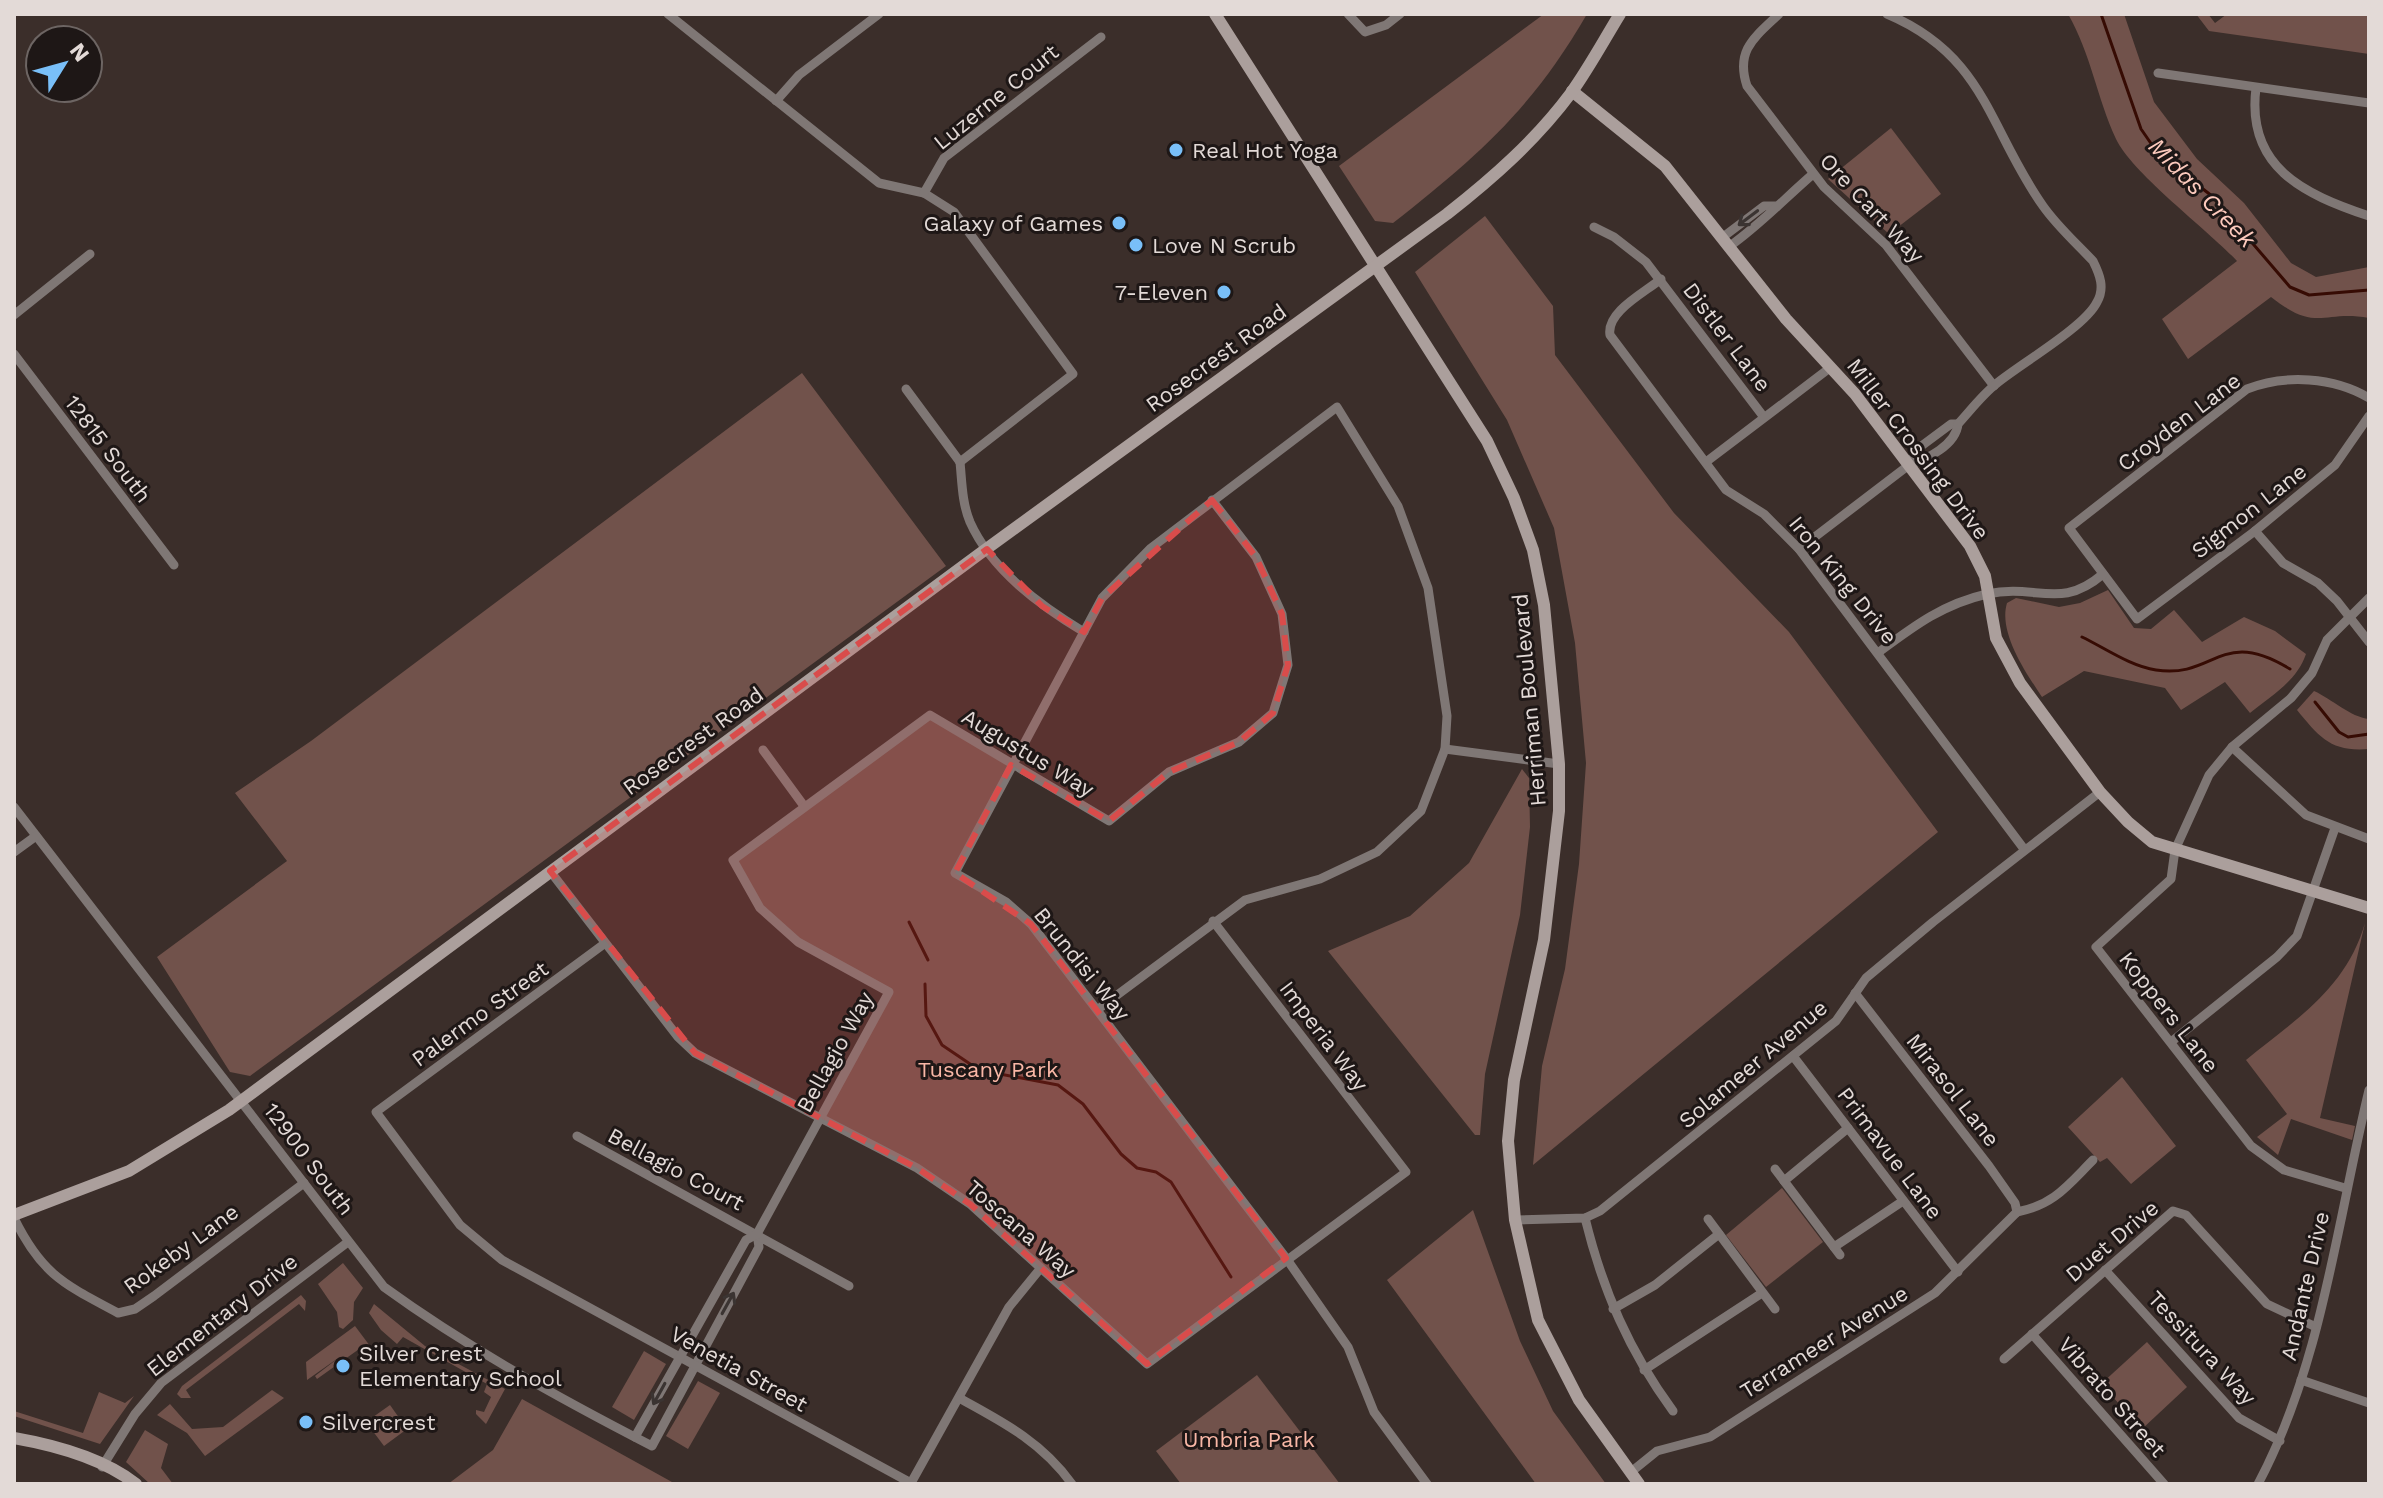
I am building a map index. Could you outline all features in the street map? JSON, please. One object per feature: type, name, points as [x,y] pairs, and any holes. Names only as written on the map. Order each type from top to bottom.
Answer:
[{"type":"main road","name":"Herriman Boulevard","points":[[1215,14],[1487,441],[1514,498],[1533,550],[1544,605],[1559,764],[1559,811],[1544,940],[1514,1080],[1508,1141],[1515,1220],[1538,1320],[1579,1400],[1639,1484]]},
{"type":"main road","name":"Rosecrest Road","points":[[14,1216],[129,1171],[188,1138],[987,549],[1377,266],[1512,160],[1572,91],[1620,14]]},
{"type":"main road","name":"Miller Crossing Drive","points":[[1572,91],[1665,166],[1786,319],[1831,367],[1909,465],[1970,546],[1989,593],[1996,638],[2020,683],[2100,792],[2128,822],[2152,842],[2369,908]]},
{"type":"main road","points":[[14,1438],[29,1440],[124,1474],[136,1484]]},
{"type":"main road","points":[[102,1467],[112,1484]]},
{"type":"street","points":[[668,14],[879,183],[924,193],[954,212],[1073,374],[960,462]]},
{"type":"street","points":[[776,101],[799,75],[879,14]]},
{"type":"street","points":[[1348,14],[1365,32],[1386,25],[1400,14]]},
{"type":"street","name":"Ore Cart Way","points":[[1779,14],[1750,43],[1741,69],[1747,86],[1813,174],[1843,208],[1886,245],[1994,386]]},
{"type":"street","points":[[1799,549],[1909,465],[1916,450],[1951,424],[1958,424],[1994,386],[2096,306],[2101,293],[2099,272],[2042,205],[1960,64],[1922,30],[1887,14]]},
{"type":"street","name":"Luzerne Court","points":[[924,193],[944,158],[1101,37]]},
{"type":"street","points":[[2158,73],[2369,103]]},
{"type":"street","points":[[2256,88],[2253,116],[2257,136],[2287,175],[2309,193],[2369,216]]},
{"type":"street","points":[[1727,242],[1764,206],[1775,206],[1813,174]]},
{"type":"street","name":"Distler Lane","points":[[1594,227],[1614,237],[1646,262],[1763,416]]},
{"type":"street","points":[[14,315],[90,254]]},
{"type":"street","name":"Iron King Drive","points":[[1661,279],[1613,317],[1609,326],[1610,335],[1726,490],[1764,514],[1799,549],[2024,849]]},
{"type":"street","name":"12815 South","points":[[14,354],[174,565]]},
{"type":"street","points":[[1706,462],[1831,367]]},
{"type":"street","name":"Croyden Lane","points":[[2103,574],[2069,528],[2247,389],[2271,380],[2291,379],[2326,383],[2369,398]]},
{"type":"street","points":[[906,389],[960,462],[963,501],[971,523],[987,549],[1042,606],[1084,632]]},
{"type":"street","name":"Brundisi Way","points":[[1427,1484],[1374,1412],[1348,1347],[1286,1258],[1031,924],[1006,902],[955,873],[1102,598],[1151,548],[1337,407],[1398,506],[1428,588],[1447,716],[1445,749]]},
{"type":"street","name":"Sigmon Lane","points":[[2103,574],[2137,619],[2255,531],[2335,465],[2369,416]]},
{"type":"street","name":"Augustus Way","points":[[930,715],[1109,821],[1169,772],[1239,742],[1273,713],[1288,665],[1282,614],[1256,557],[1212,500]]},
{"type":"street","points":[[2255,531],[2283,563],[2318,583],[2350,616],[2369,642]]},
{"type":"street","points":[[1879,652],[1943,607],[1989,593],[2026,589],[2058,597],[2085,589],[2103,574]]},
{"type":"street","name":"Koppers Lane","points":[[2345,1188],[2301,1178],[2266,1159],[2251,1146],[2096,947],[2171,879],[2175,850],[2199,793],[2232,747],[2291,698],[2312,673],[2327,640],[2369,598]]},
{"type":"street","name":"Bellagio Way","points":[[635,1437],[746,1240],[757,1234],[889,992],[798,942],[760,908],[733,860],[930,715]]},
{"type":"street","points":[[2232,747],[2279,794],[2306,815],[2369,839]]},
{"type":"street","points":[[1097,1010],[1245,900],[1320,879],[1377,852],[1421,811],[1445,749],[1559,764]]},
{"type":"street","points":[[763,750],[804,806]]},
{"type":"street","name":"Solameer Avenue","points":[[1585,1218],[1629,1189],[1836,1021],[1866,978],[2024,849],[2100,792]]},
{"type":"street","name":"12900 South","points":[[14,807],[384,1287],[435,1325],[521,1376],[652,1446]]},
{"type":"street","points":[[2171,1042],[2277,957],[2297,936],[2335,828]]},
{"type":"street","points":[[14,852],[36,836]]},
{"type":"street","name":"Toscana Way","points":[[550,871],[678,1037],[695,1053],[917,1168],[970,1204],[1147,1364],[1406,1172]]},
{"type":"street","name":"Imperia Way","points":[[1213,921],[1406,1172]]},
{"type":"street","name":"Palermo Street","points":[[376,1112],[604,944]]},
{"type":"street","name":"Mirasol Lane","points":[[1855,993],[1989,1166],[2015,1203],[2017,1212]]},
{"type":"street","name":"Primavue Lane","points":[[1793,1056],[1958,1272]]},
{"type":"street","name":"Andante Drive","points":[[2258,1484],[2280,1441],[2316,1327],[2369,1090]]},
{"type":"street","name":"Venetia Street","points":[[376,1112],[460,1225],[502,1260],[911,1483],[1009,1307],[1040,1269]]},
{"type":"street","points":[[1784,1181],[1848,1128]]},
{"type":"street","name":"Bellagio Court","points":[[577,1136],[849,1286]]},
{"type":"street","points":[[2017,1212],[2039,1209],[2050,1202],[2093,1160]]},
{"type":"street","points":[[1775,1169],[1837,1251],[1903,1201]]},
{"type":"street","name":"Rokeby Lane","points":[[14,1216],[28,1247],[44,1268],[70,1287],[118,1313],[144,1302],[304,1183]]},
{"type":"street","name":"Duet Drive","points":[[2004,1359],[2166,1215],[2180,1211],[2267,1304],[2293,1319],[2316,1327]]},
{"type":"street","name":"Terrameer Avenue","points":[[1631,1472],[1657,1451],[1710,1437],[1935,1293],[2017,1212]]},
{"type":"street","points":[[1515,1220],[1585,1218],[1613,1309],[1644,1370],[1673,1411]]},
{"type":"street","points":[[1708,1219],[1775,1309]]},
{"type":"street","name":"Bellagio Way","points":[[652,1446],[759,1247],[757,1234]]},
{"type":"street","points":[[1613,1309],[1655,1285],[1719,1234]]},
{"type":"street","name":"Elementary Drive","points":[[102,1467],[135,1414],[161,1383],[348,1242]]},
{"type":"street","name":"Tessitura Way","points":[[2105,1270],[2239,1418],[2280,1441]]},
{"type":"street","points":[[1644,1370],[1762,1293]]},
{"type":"street","name":"Vibrato Street","points":[[2032,1334],[2164,1484]]},
{"type":"street","points":[[2301,1380],[2369,1403]]},
{"type":"street","points":[[959,1398],[1022,1432],[1057,1463],[1072,1484]]},
{"type":"highlighted area","points":[[1212,500],[1256,557],[1282,614],[1288,665],[1273,713],[1239,742],[1169,772],[1109,821],[1011,765],[955,873],[1031,924],[1286,1258],[1147,1364],[970,1204],[917,1168],[695,1053],[550,871],[987,549],[1042,606],[1084,632],[1102,598]]},
{"type":"green space","points":[[1544,14],[1587,14],[1545,77],[1501,129],[1393,223],[1375,221],[1339,166]]},
{"type":"green space","points":[[2068,14],[2124,14],[2154,102],[2197,159],[2244,203],[2291,263],[2316,277],[2369,267],[2369,318],[2311,318],[2300,315],[2271,297],[2188,359],[2162,319],[2237,261],[2125,153],[2109,123],[2083,45]]},
{"type":"green space","points":[[2196,14],[2208,14],[2215,23],[2227,14],[2369,14],[2369,54],[2209,31]]},
{"type":"green space","points":[[1891,128],[1941,194],[1889,234],[1828,179]]},
{"type":"green space","points":[[1485,216],[1553,306],[1555,355],[1674,513],[1789,632],[1938,832],[1533,1165],[1542,1066],[1565,969],[1579,864],[1586,763],[1575,643],[1554,528],[1507,420],[1415,272]]},
{"type":"green space","points":[[802,373],[946,566],[250,1076],[230,1072],[157,957],[287,861],[235,793],[311,741]]},
{"type":"green space","points":[[2108,590],[2134,628],[2151,629],[2174,610],[2202,642],[2244,617],[2275,631],[2306,654],[2290,680],[2250,713],[2225,682],[2181,710],[2165,688],[2084,671],[2042,697],[2010,639],[2006,627],[2007,603],[2016,598],[2059,607],[2080,603]]},
{"type":"green space","points":[[2314,691],[2355,715],[2369,719],[2369,749],[2336,745],[2313,728],[2297,710]]},
{"type":"green space","name":"Tuscany Park","points":[[930,715],[1011,765],[955,873],[1006,902],[1031,924],[1286,1258],[1147,1364],[970,1204],[917,1168],[820,1118],[889,992],[798,942],[760,908],[733,860]]},
{"type":"green space","points":[[1522,769],[1529,778],[1530,827],[1520,915],[1485,1074],[1480,1135],[1475,1135],[1328,951],[1410,916],[1469,863]]},
{"type":"green space","points":[[2365,923],[2320,1118],[2355,1126],[2352,1140],[2291,1119],[2278,1155],[2257,1137],[2287,1114],[2246,1060],[2301,1016],[2332,985],[2356,946]]},
{"type":"green space","points":[[2122,1077],[2176,1146],[2131,1184],[2107,1158],[2100,1162],[2068,1127]]},
{"type":"green space","points":[[1782,1188],[1823,1242],[1766,1287],[1726,1235]]},
{"type":"green space","points":[[1473,1210],[1520,1341],[1553,1411],[1606,1484],[1536,1484],[1387,1280]]},
{"type":"green space","points":[[343,1263],[363,1288],[354,1302],[353,1320],[343,1329],[339,1327],[337,1312],[318,1284]]},
{"type":"green space","points":[[301,1295],[306,1301],[305,1311],[299,1304],[186,1390],[191,1398],[181,1398],[177,1394],[182,1386]]},
{"type":"green space","points":[[374,1304],[425,1346],[505,1389],[486,1424],[476,1410],[484,1412],[491,1397],[484,1392],[487,1384],[403,1337],[397,1344],[381,1330],[369,1313]]},
{"type":"green space","points":[[355,1326],[376,1354],[372,1361],[362,1347],[317,1379],[315,1376],[341,1356],[307,1380],[306,1362]]},
{"type":"green space","points":[[2147,1342],[2187,1387],[2142,1429],[2101,1384]]},
{"type":"green space","points":[[644,1351],[666,1364],[634,1420],[612,1407]]},
{"type":"green space","name":"Umbria Park","points":[[1257,1375],[1340,1484],[1181,1484],[1156,1451]]},
{"type":"green space","points":[[698,1381],[720,1393],[688,1449],[666,1436]]},
{"type":"green space","points":[[272,1390],[284,1398],[205,1456],[187,1433],[157,1415],[170,1404],[192,1429],[223,1427]]},
{"type":"green space","points":[[99,1392],[125,1403],[134,1396],[100,1444],[14,1416],[14,1411],[83,1433]]},
{"type":"green space","points":[[522,1399],[672,1482],[448,1484],[493,1450]]},
{"type":"green space","points":[[390,1405],[407,1429],[384,1446],[366,1422]]},
{"type":"green space","points":[[145,1430],[168,1444],[161,1468],[173,1484],[150,1484],[126,1462]]},
{"type":"waterway","name":"Midas Creek","points":[[2101,14],[2141,129],[2159,155],[2212,196],[2290,287],[2309,295],[2369,290]]},
{"type":"waterway","points":[[2082,637],[2127,661],[2156,670],[2192,668],[2219,657],[2248,652],[2267,657],[2290,669]]},
{"type":"waterway","points":[[2315,702],[2339,732],[2348,737],[2369,734]]},
{"type":"waterway","points":[[909,922],[928,960]]},
{"type":"waterway","points":[[925,984],[926,1016],[942,1045],[979,1070],[1058,1085],[1083,1104],[1121,1154],[1137,1168],[1156,1172],[1171,1182],[1231,1277]]},
{"type":"place","name":"Real Hot Yoga","points":[[1176,150]]},
{"type":"place","name":"Galaxy of Games","points":[[1119,223]]},
{"type":"place","name":"Love N Scrub","points":[[1136,245]]},
{"type":"place","name":"7-Eleven","points":[[1224,292]]},
{"type":"place","name":"Silver Crest Elementary School","points":[[343,1366]]},
{"type":"place","name":"Silvercrest","points":[[306,1422]]}]
